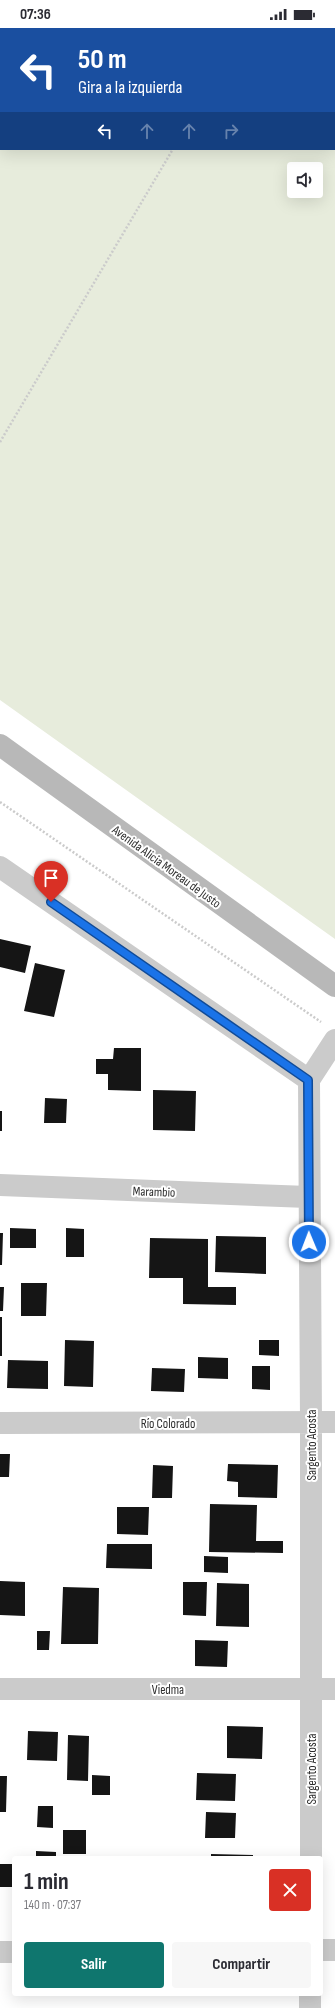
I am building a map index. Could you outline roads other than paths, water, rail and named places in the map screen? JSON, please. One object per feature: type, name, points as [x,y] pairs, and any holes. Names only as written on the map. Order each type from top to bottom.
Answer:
[{"type":"main road","name":"Avenida Alicia Moreau de Justo","points":[[0,745],[335,986]]},
{"type":"street","points":[[0,867],[308,1080],[335,1040]]},
{"type":"street","name":"Sargento Acosta","points":[[308,1080],[311,1422],[311,1856]]},
{"type":"street","name":"Marambio","points":[[0,1185],[308,1196]]},
{"type":"street","name":"Río Colorado","points":[[0,1423],[335,1422]]},
{"type":"street","name":"Viedma","points":[[0,1689],[335,1688]]},
{"type":"street","points":[[323,1950],[335,1950]]},
{"type":"street","points":[[0,1952],[12,1952]]},
{"type":"street","points":[[310,1996],[310,2008]]}]
